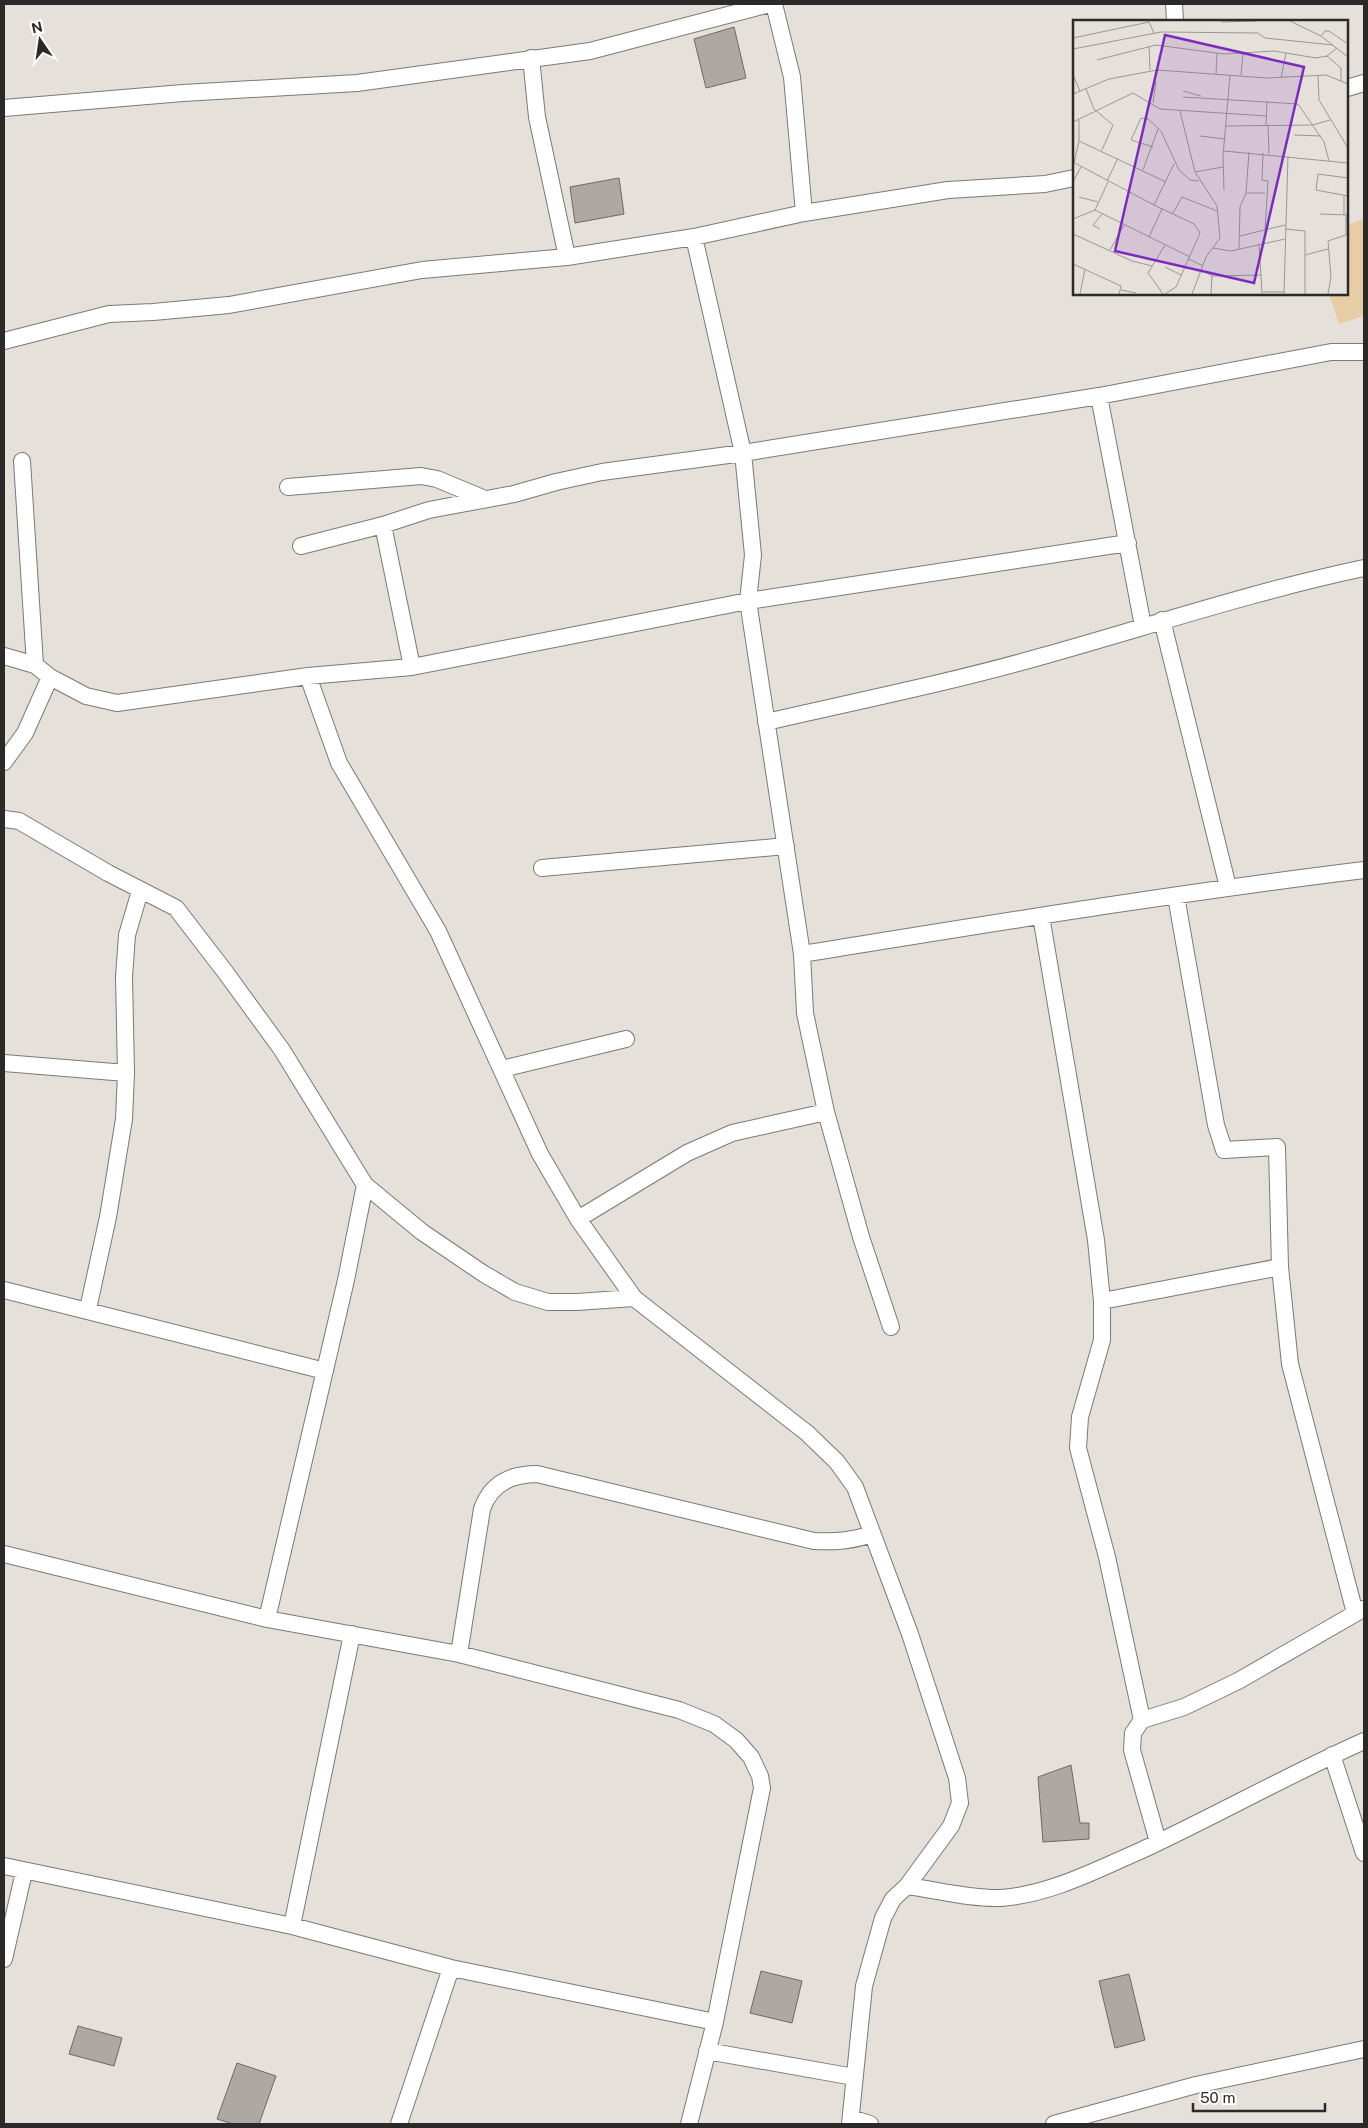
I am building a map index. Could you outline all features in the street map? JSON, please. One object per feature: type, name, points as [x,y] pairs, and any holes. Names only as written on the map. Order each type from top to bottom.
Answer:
[{"type":"street","points":[[4,108],[183,93],[357,83],[590,51],[770,4]]},
{"type":"street","points":[[774,4],[792,77],[804,213]]},
{"type":"street","points":[[1174,4],[1175,20]]},
{"type":"street","points":[[532,58],[537,117],[568,257]]},
{"type":"street","points":[[1348,88],[1364,83]]},
{"type":"street","points":[[4,340],[109,314],[153,312],[228,304],[422,270],[568,257],[694,238],[804,213],[948,190],[1045,184],[1073,178]]},
{"type":"street","points":[[694,238],[743,453],[753,554],[748,601],[802,954],[805,1012],[826,1112],[855,1218],[891,1327]]},
{"type":"street","points":[[302,546],[383,525],[429,510],[514,494],[602,472],[743,453],[1099,396],[1331,352],[1364,352]]},
{"type":"street","points":[[1099,396],[1143,626]]},
{"type":"street","points":[[22,461],[35,666]]},
{"type":"street","points":[[288,487],[421,476],[437,479],[485,499]]},
{"type":"street","points":[[383,525],[412,667]]},
{"type":"street","points":[[4,656],[35,666],[86,696],[117,703],[308,676],[412,667],[748,601],[1128,543]]},
{"type":"street","points":[[766,722],[1002,668],[1162,620],[1310,579],[1364,568]]},
{"type":"street","points":[[1162,620],[1228,886]]},
{"type":"street","points":[[4,762],[25,734],[50,676]]},
{"type":"street","points":[[308,676],[339,763],[438,931],[540,1154],[578,1219],[634,1298],[807,1433],[837,1462],[855,1488],[910,1634],[957,1778],[960,1803],[951,1826],[906,1886],[893,1899],[883,1918],[864,1986],[851,2121],[870,2124]]},
{"type":"street","points":[[4,819],[19,822],[140,891],[176,908],[282,1050],[365,1185],[422,1232],[484,1274],[515,1292],[548,1302],[634,1298]]},
{"type":"street","points":[[542,868],[786,846]]},
{"type":"street","points":[[802,954],[1176,896],[1228,886],[1364,870]]},
{"type":"street","points":[[88,1309],[108,1217],[124,1119],[126,1072],[124,976],[127,935],[140,891]]},
{"type":"street","points":[[1158,1842],[1132,1750],[1133,1733],[1142,1720],[1184,1707],[1238,1681],[1359,1610],[1290,1364],[1280,1267],[1276,1147],[1224,1150],[1216,1125],[1176,896]]},
{"type":"street","points":[[1041,916],[1096,1240],[1102,1301],[1102,1340],[1080,1417],[1078,1448],[1107,1557],[1142,1720]]},
{"type":"street","points":[[502,1070],[626,1039]]},
{"type":"street","points":[[4,1063],[126,1072]]},
{"type":"street","points":[[578,1219],[687,1153],[732,1133],[826,1112]]},
{"type":"street","points":[[267,1619],[325,1371],[365,1185]]},
{"type":"street","points":[[1102,1301],[1280,1267]]},
{"type":"street","points":[[4,1290],[88,1309],[325,1371]]},
{"type":"street","points":[[459,1654],[482,1509],[490,1491],[510,1478],[524,1474],[537,1474],[814,1541],[840,1542],[860,1539],[872,1534]]},
{"type":"street","points":[[4,1554],[267,1619],[459,1654],[679,1710],[714,1724],[736,1740],[751,1757],[760,1776],[762,1788],[715,2022],[689,2124]]},
{"type":"street","points":[[292,1926],[352,1634]]},
{"type":"street","points":[[906,1886],[1000,1898],[1030,1893],[1083,1876],[1158,1842],[1332,1755],[1364,1741]]},
{"type":"street","points":[[1332,1755],[1364,1854]]},
{"type":"street","points":[[4,1866],[24,1872],[292,1926],[451,1968],[715,2022]]},
{"type":"street","points":[[4,1959],[24,1872]]},
{"type":"street","points":[[399,2124],[451,1968]]},
{"type":"street","points":[[1054,2124],[1196,2086],[1364,2049]]},
{"type":"street","points":[[707,2050],[854,2077]]},
{"type":"shaded area","points":[[1364,219],[1364,316],[1339,324],[1329,295],[1348,295],[1348,225]]},
{"type":"building","points":[[734,27],[746,78],[706,88],[694,39]]},
{"type":"building","points":[[619,178],[624,214],[575,223],[570,187]]},
{"type":"building","points":[[1071,1765],[1080,1823],[1089,1823],[1089,1839],[1043,1842],[1038,1777]]},
{"type":"building","points":[[761,1971],[802,1981],[792,2023],[750,2013]]},
{"type":"building","points":[[1129,1974],[1145,2040],[1115,2048],[1099,1981]]},
{"type":"building","points":[[78,2026],[122,2038],[114,2066],[69,2054]]},
{"type":"building","points":[[237,2063],[276,2076],[259,2124],[233,2124],[217,2119]]}]
